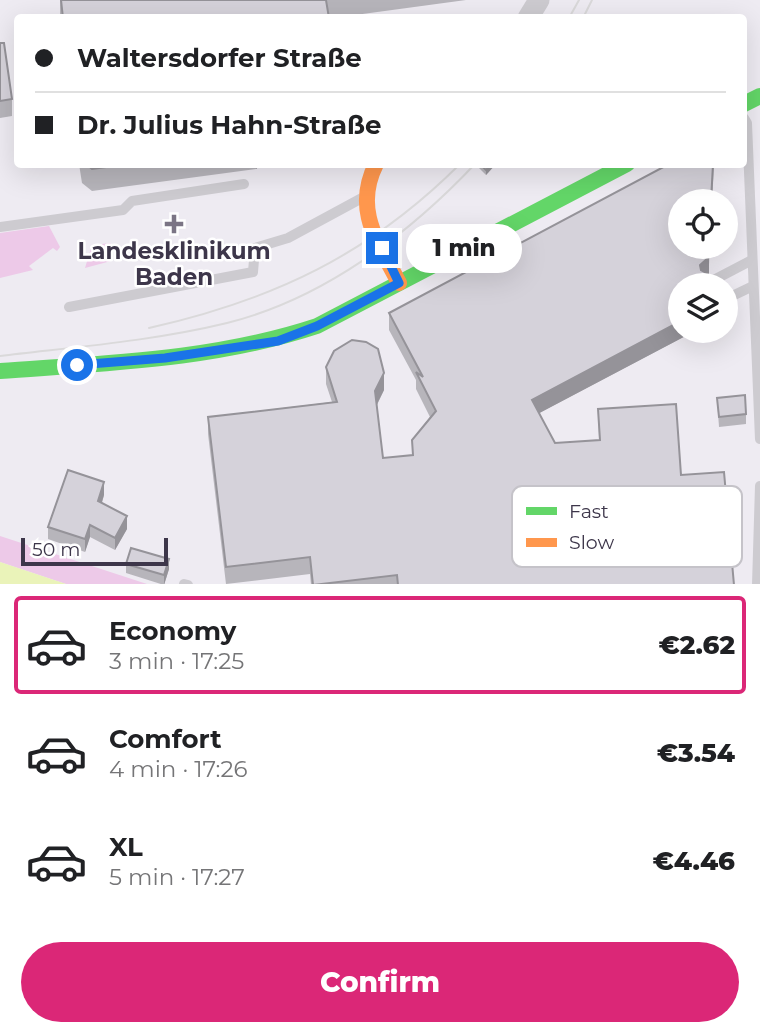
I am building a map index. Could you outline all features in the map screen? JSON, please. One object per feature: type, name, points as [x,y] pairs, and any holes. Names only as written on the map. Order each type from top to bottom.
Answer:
[{"type":"street","points":[[373,168],[366,178],[362,197],[369,220],[399,283]]},
{"type":"street","points":[[0,371],[165,358],[278,341],[317,326],[619,168]]},
{"type":"lane","points":[[747,123],[760,439]]},
{"type":"lane","points":[[0,228],[124,211],[132,201],[244,184]]},
{"type":"lane","points":[[69,307],[253,272],[255,248],[288,238],[362,197]]},
{"type":"lane","points":[[728,273],[752,260]]},
{"type":"lane","points":[[738,293],[753,286]]},
{"type":"lane","points":[[757,584],[760,486]]},
{"type":"shaded area","points":[[49,226],[60,247],[57,251],[53,248],[29,266],[33,270],[0,278],[0,233]]},
{"type":"shaded area","points":[[111,243],[111,261],[85,268],[92,245]]},
{"type":"shaded area","points":[[0,536],[147,584],[66,584],[0,562]]},
{"type":"shaded area","points":[[0,562],[66,584],[0,584]]},
{"type":"building","points":[[61,0],[326,0],[328,14],[63,14]]},
{"type":"building","points":[[0,43],[4,43],[12,99],[0,101]]},
{"type":"building","points":[[661,168],[713,168],[712,189],[668,189],[668,259],[707,259],[700,265],[701,270],[706,273],[668,273],[668,328],[532,400],[555,443],[600,440],[598,409],[676,404],[681,475],[724,472],[725,486],[512,486],[512,567],[732,567],[734,584],[398,584],[397,575],[313,584],[310,557],[226,567],[208,417],[337,402],[326,367],[334,351],[352,340],[366,342],[378,349],[384,373],[375,391],[383,458],[413,455],[412,440],[436,411],[416,372],[423,377],[389,313]]},
{"type":"building","points":[[745,395],[746,414],[719,417],[717,398]]},
{"type":"building","points":[[68,470],[104,482],[98,501],[127,516],[115,538],[90,525],[85,539],[48,527]]},
{"type":"building","points":[[131,548],[169,559],[164,575],[126,564]]},
{"type":"tram line","points":[[571,14],[579,0]]},
{"type":"tram line","points":[[585,14],[592,0]]},
{"type":"tram line","points":[[149,328],[237,303],[317,270],[390,224],[456,168]]},
{"type":"tram line","points":[[0,356],[171,334],[227,323],[262,312],[297,298],[362,261],[421,215],[471,168]]},
{"type":"traffic: fast","points":[[747,102],[760,96]]},
{"type":"traffic: fast","points":[[0,371],[200,353],[317,326],[619,168]]},
{"type":"traffic: slow","points":[[375,168],[367,196],[368,211],[376,239],[399,283]]},
{"type":"place","name":"Landesklinikum Baden","points":[[174,224]]},
{"type":"route","points":[[77,365],[165,358],[240,349],[278,341],[317,326],[399,283],[382,248]]}]
